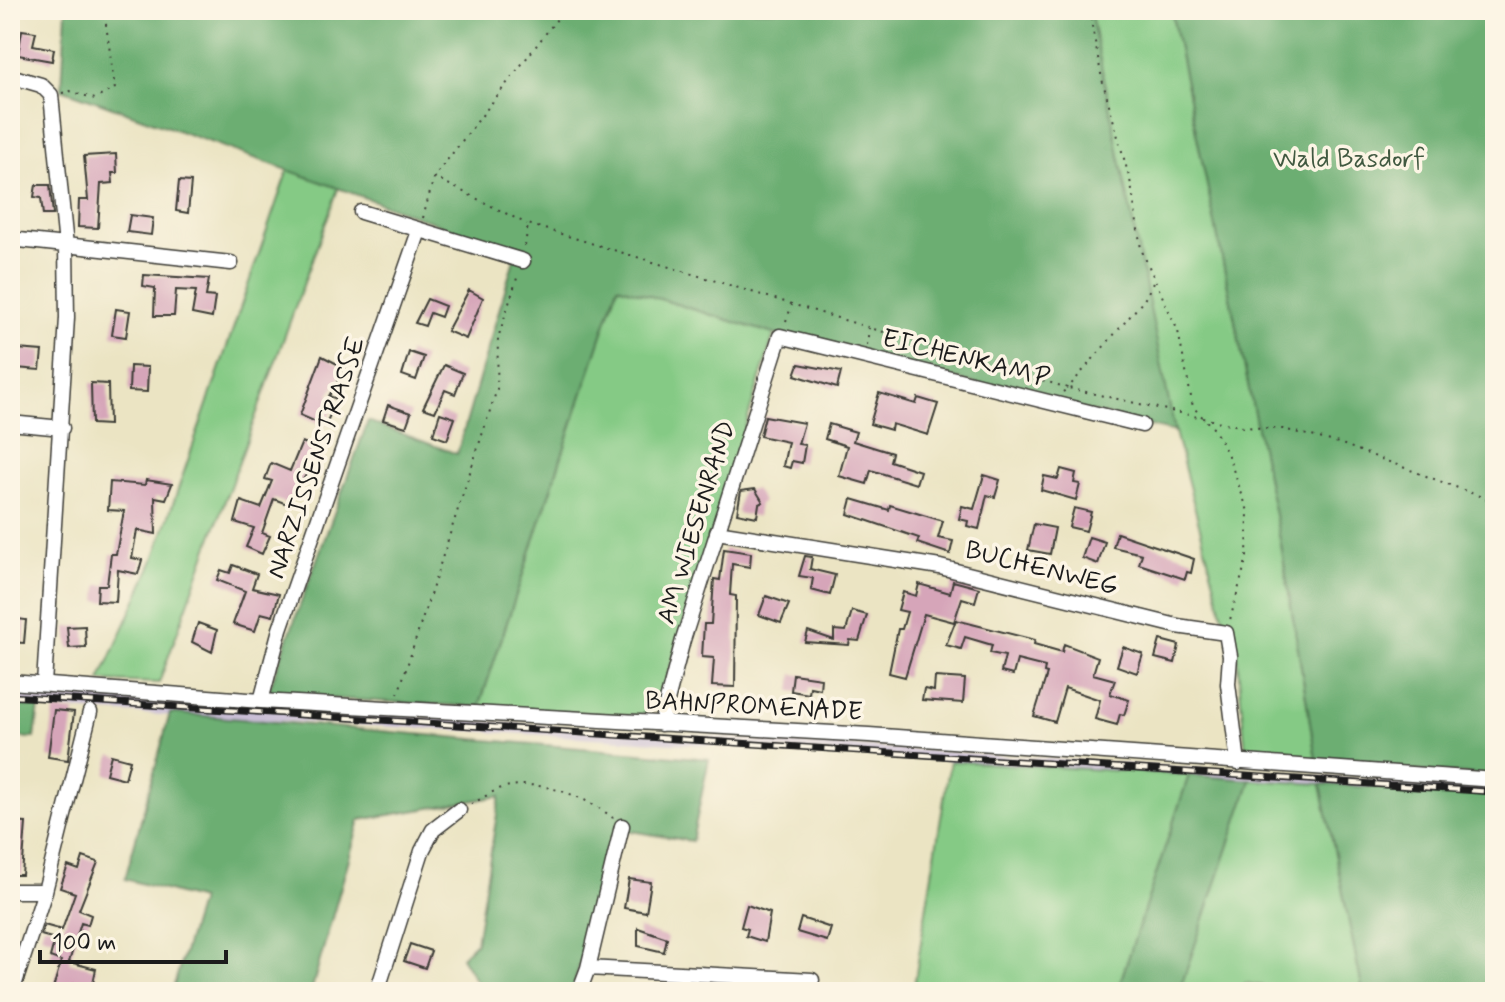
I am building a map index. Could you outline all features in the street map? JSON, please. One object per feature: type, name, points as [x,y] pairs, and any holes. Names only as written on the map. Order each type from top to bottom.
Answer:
[{"type":"street","points":[[10,76],[41,85],[51,95],[66,246],[62,428],[44,684]]},
{"type":"street","points":[[361,212],[523,261]]},
{"type":"street","name":"NARZISSENSTRASSE","points":[[261,701],[280,629],[419,231]]},
{"type":"street","points":[[10,239],[231,263]]},
{"type":"street","name":"EICHENKAMP","points":[[780,336],[1142,425]]},
{"type":"street","name":"AM WIESENRAND","points":[[661,724],[717,532],[780,336]]},
{"type":"street","points":[[10,423],[62,428]]},
{"type":"street","name":"BUCHENWEG","points":[[717,532],[940,567],[1177,626],[1226,633]]},
{"type":"street","points":[[1226,633],[1230,656],[1228,684],[1238,763]]},
{"type":"street","name":"BAHNPROMENADE","points":[[10,682],[261,701],[869,735],[1495,780]]},
{"type":"street","points":[[12,992],[45,891],[90,712]]},
{"type":"street","points":[[377,992],[422,851],[433,830],[459,810]]},
{"type":"street","points":[[579,992],[588,968],[622,826]]},
{"type":"street","points":[[10,891],[45,891]]},
{"type":"street","points":[[588,968],[812,980]]},
{"type":"path","points":[[51,95],[70,91],[95,99],[115,88],[104,10]]},
{"type":"path","points":[[419,231],[434,177],[564,10]]},
{"type":"path","points":[[1089,10],[1102,79],[1131,184],[1141,249],[1178,331],[1193,407],[1214,429],[1227,453],[1248,511],[1247,557],[1226,633]]},
{"type":"path","points":[[434,177],[528,224],[1068,388],[1243,427],[1283,429],[1339,443],[1495,502]]},
{"type":"path","points":[[394,707],[497,389],[498,338],[523,261],[528,224]]},
{"type":"path","points":[[1054,404],[1144,300],[1154,281]]},
{"type":"path","points":[[780,336],[793,304]]},
{"type":"path","points":[[866,357],[869,327]]},
{"type":"path","points":[[459,810],[502,788],[520,785],[544,787],[593,803],[622,826]]},
{"type":"shaded area","points":[[10,690],[1495,788],[1495,795],[529,734],[86,711],[10,705]]},
{"type":"green space","points":[[66,10],[1090,10],[1175,432],[780,336],[618,286],[479,707],[267,695],[368,421],[457,454],[516,252],[62,89]]},
{"type":"green space","points":[[1085,10],[1171,10],[1281,544],[1317,765],[1246,754],[1236,644],[1225,624],[1175,432]]},
{"type":"green space","name":"Wald Basdorf","points":[[1171,10],[1495,10],[1495,776],[1317,765],[1281,544]]},
{"type":"green space","points":[[288,169],[339,186],[159,683],[100,681],[153,562]]},
{"type":"green space","points":[[618,286],[774,334],[659,703],[651,712],[633,716],[479,707]]},
{"type":"green space","points":[[10,705],[39,707],[35,738],[10,737]]},
{"type":"green space","points":[[170,713],[709,759],[692,841],[618,829],[572,992],[473,992],[477,983],[461,957],[476,942],[500,796],[360,820],[311,992],[172,992],[200,900],[125,879]]},
{"type":"green space","points":[[950,761],[1189,775],[1117,992],[913,992]]},
{"type":"green space","points":[[1189,775],[1251,780],[1179,992],[1117,992]]},
{"type":"green space","points":[[1251,780],[1321,784],[1363,992],[1298,992],[1245,983],[1243,992],[1179,992]]},
{"type":"green space","points":[[1321,784],[1495,795],[1495,992],[1363,992]]},
{"type":"building","points":[[22,30],[36,32],[33,45],[54,49],[52,61],[18,55]]},
{"type":"building","points":[[116,154],[117,173],[112,173],[113,183],[101,184],[98,228],[78,227],[79,200],[88,200],[84,156]]},
{"type":"building","points":[[179,181],[191,182],[188,213],[176,211]]},
{"type":"building","points":[[36,185],[50,185],[53,215],[43,215],[41,198],[34,197]]},
{"type":"building","points":[[130,215],[153,218],[151,235],[127,232]]},
{"type":"building","points":[[144,275],[209,279],[206,296],[215,297],[212,318],[192,314],[196,291],[176,290],[174,316],[154,316],[155,288],[143,286]]},
{"type":"building","points":[[469,290],[483,298],[466,339],[447,331]]},
{"type":"building","points":[[427,299],[445,306],[441,317],[430,313],[425,326],[415,323]]},
{"type":"building","points":[[116,309],[130,311],[126,337],[112,335]]},
{"type":"building","points":[[17,349],[42,351],[40,370],[16,368]]},
{"type":"building","points":[[409,352],[424,357],[416,380],[402,375]]},
{"type":"building","points":[[322,356],[345,368],[329,396],[337,399],[325,426],[300,415]]},
{"type":"building","points":[[799,364],[841,372],[837,388],[795,375]]},
{"type":"building","points":[[444,365],[463,373],[455,394],[445,390],[435,412],[423,408]]},
{"type":"building","points":[[130,366],[148,367],[147,392],[129,391]]},
{"type":"building","points":[[91,383],[108,384],[109,425],[92,424]]},
{"type":"building","points":[[879,393],[916,404],[918,398],[938,404],[928,435],[892,424],[891,430],[870,424]]},
{"type":"building","points":[[388,405],[411,413],[406,427],[383,420]]},
{"type":"building","points":[[440,413],[455,418],[447,440],[433,435]]},
{"type":"building","points":[[765,416],[804,423],[798,444],[805,445],[802,463],[792,461],[790,468],[783,466],[788,442],[760,436]]},
{"type":"building","points":[[829,424],[856,432],[853,441],[892,453],[890,461],[920,471],[916,484],[871,470],[867,484],[839,476],[847,446],[825,439]]},
{"type":"building","points":[[302,442],[317,448],[308,472],[287,504],[274,499],[262,533],[270,536],[262,554],[246,547],[254,528],[235,522],[241,501],[261,508],[272,481],[265,479],[271,463],[290,471]]},
{"type":"building","points":[[1061,469],[1076,473],[1074,483],[1080,484],[1076,500],[1041,490],[1044,476],[1058,479]]},
{"type":"building","points":[[984,475],[1000,480],[995,497],[987,495],[979,529],[967,526],[968,521],[959,519],[962,506],[974,509]]},
{"type":"building","points":[[146,480],[172,484],[166,499],[155,497],[156,534],[137,530],[132,558],[142,560],[138,574],[118,570],[116,602],[97,601],[98,585],[107,585],[111,554],[116,554],[124,511],[108,510],[110,482],[145,485]]},
{"type":"building","points":[[755,489],[763,502],[759,504],[757,517],[737,513],[741,491]]},
{"type":"building","points":[[852,499],[889,510],[890,505],[943,521],[938,538],[953,541],[950,554],[917,543],[919,538],[848,514]]},
{"type":"building","points":[[1074,508],[1091,512],[1086,531],[1069,527]]},
{"type":"building","points":[[1034,524],[1055,528],[1050,554],[1028,550]]},
{"type":"building","points":[[1117,533],[1194,559],[1191,573],[1187,572],[1185,579],[1139,564],[1142,554],[1113,547]]},
{"type":"building","points":[[1089,537],[1105,542],[1098,564],[1082,558]]},
{"type":"building","points":[[724,549],[751,553],[750,567],[732,564],[730,595],[736,596],[735,687],[712,686],[714,658],[702,657],[704,624],[711,624],[714,579],[720,580]]},
{"type":"building","points":[[805,556],[812,557],[810,569],[835,575],[830,595],[811,590],[813,578],[799,576]]},
{"type":"building","points":[[233,565],[257,574],[252,588],[279,594],[273,616],[261,613],[255,631],[233,624],[245,591],[217,580],[221,570],[230,573]]},
{"type":"building","points":[[953,581],[979,588],[975,602],[962,598],[954,622],[924,614],[905,677],[889,673],[898,629],[902,629],[907,612],[898,610],[903,592],[916,596],[919,584],[950,593]]},
{"type":"building","points":[[766,596],[789,604],[781,623],[759,615]]},
{"type":"building","points":[[852,611],[867,615],[859,641],[850,640],[849,645],[805,642],[808,631],[834,640],[834,630],[846,631]]},
{"type":"building","points":[[10,618],[26,620],[24,643],[10,642]]},
{"type":"building","points":[[956,620],[1035,640],[1034,644],[1062,652],[1064,644],[1098,657],[1093,674],[1115,680],[1110,694],[1129,700],[1124,715],[1120,714],[1117,725],[1095,719],[1100,700],[1065,688],[1055,722],[1034,716],[1047,674],[1044,673],[1045,667],[1017,660],[1013,675],[1001,672],[1005,656],[990,653],[992,645],[965,637],[961,649],[946,645]]},
{"type":"building","points":[[198,623],[217,630],[212,652],[192,642]]},
{"type":"building","points":[[85,626],[86,647],[69,648],[67,627]]},
{"type":"building","points":[[1160,640],[1179,645],[1175,663],[1155,658]]},
{"type":"building","points":[[1123,647],[1143,654],[1137,673],[1117,666]]},
{"type":"building","points":[[793,674],[821,678],[820,689],[810,687],[809,694],[791,691]]},
{"type":"building","points":[[935,677],[965,679],[963,703],[922,700],[924,689],[934,691]]},
{"type":"building","points":[[54,710],[74,712],[68,760],[48,757]]},
{"type":"building","points":[[111,755],[130,760],[125,779],[106,774]]},
{"type":"building","points":[[10,822],[26,823],[22,875],[10,875]]},
{"type":"building","points":[[83,857],[98,862],[79,910],[91,915],[88,925],[81,923],[69,962],[96,969],[92,988],[74,984],[73,992],[52,992],[61,961],[50,957],[55,939],[41,935],[44,925],[62,930],[75,893],[60,888],[68,866],[79,870]]},
{"type":"building","points":[[629,879],[651,882],[646,912],[624,908]]},
{"type":"building","points":[[747,905],[770,913],[765,942],[746,936],[748,929],[741,927]]},
{"type":"building","points":[[801,918],[831,928],[827,941],[797,932]]},
{"type":"building","points":[[638,928],[667,938],[664,952],[638,946]]},
{"type":"building","points":[[410,944],[431,951],[425,968],[404,961]]},
{"type":"railway","points":[[10,696],[1495,792]]}]
